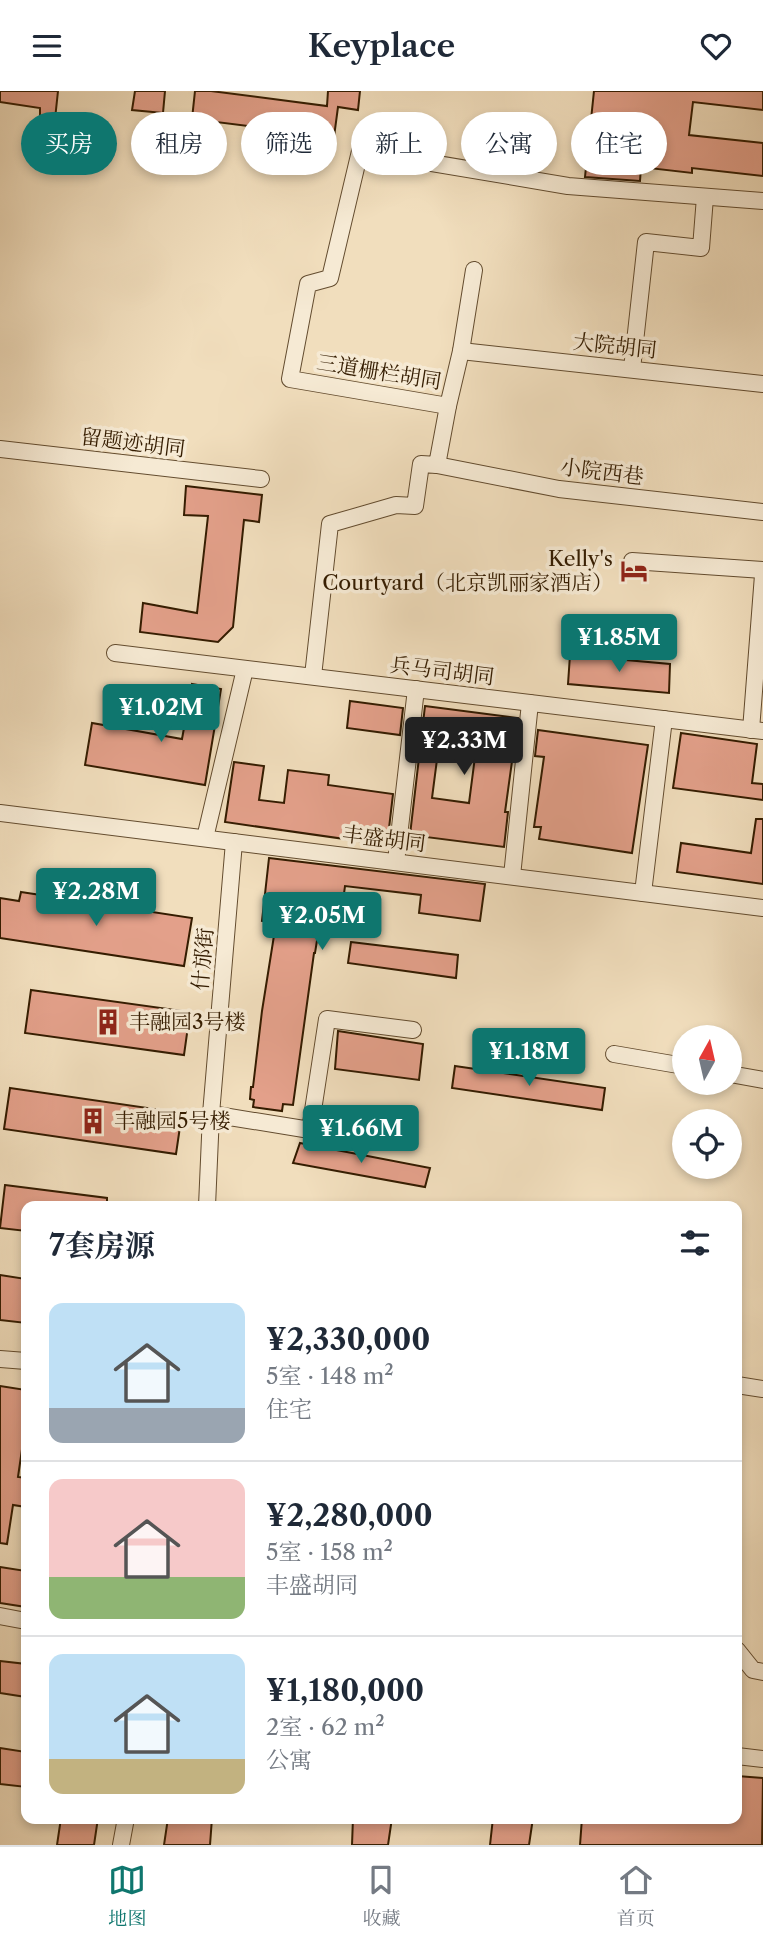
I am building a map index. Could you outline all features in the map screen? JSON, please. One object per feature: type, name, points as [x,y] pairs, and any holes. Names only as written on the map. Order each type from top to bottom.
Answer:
[{"type":"street","name":"三道栅栏胡同","points":[[474,270],[461,351],[448,405],[290,379],[309,283],[330,278],[360,151],[569,185],[705,198]]},
{"type":"street","points":[[632,369],[646,242],[701,248],[705,198],[763,201]]},
{"type":"street","name":"大院胡同","points":[[461,351],[763,384]]},
{"type":"street","points":[[313,677],[330,524],[396,505],[415,506],[421,464],[437,465],[448,405]]},
{"type":"street","name":"留题迹胡同","points":[[0,449],[261,479]]},
{"type":"street","name":"小院西巷","points":[[437,465],[559,489],[763,512]]},
{"type":"street","points":[[632,561],[763,572],[757,730]]},
{"type":"street","name":"兵马司胡同","points":[[115,653],[757,730]]},
{"type":"street","points":[[205,838],[245,669]]},
{"type":"street","points":[[396,862],[416,689]]},
{"type":"street","points":[[512,876],[530,703]]},
{"type":"street","points":[[643,893],[664,719]]},
{"type":"street","name":"丰盛胡同","points":[[0,813],[763,908]]},
{"type":"street","name":"什邡街","points":[[207,1201],[211,1114],[234,842]]},
{"type":"street","points":[[211,1114],[310,1130],[327,1019],[413,1030]]},
{"type":"street","points":[[614,1054],[672,1064]]},
{"type":"street","points":[[742,1076],[763,1080]]},
{"type":"street","points":[[0,1359],[21,1361]]},
{"type":"street","points":[[742,1386],[763,1389]]},
{"type":"street","points":[[0,1616],[21,1620]]},
{"type":"street","points":[[742,1656],[753,1670],[763,1672]]},
{"type":"street","points":[[742,1757],[763,1759]]},
{"type":"street","points":[[121,1845],[125,1824]]},
{"type":"building","points":[[0,91],[58,91],[56,112],[40,112],[40,108],[0,102]]},
{"type":"building","points":[[135,91],[165,91],[163,112],[132,110]]},
{"type":"building","points":[[195,91],[327,106],[328,91],[360,91],[358,110],[338,107],[337,114],[337,112],[241,112],[241,125],[227,123],[227,112],[193,112]]},
{"type":"building","points":[[594,91],[763,91],[763,110],[693,102],[689,135],[763,143],[763,176],[692,168],[692,173],[667,170],[667,112],[592,112]]},
{"type":"building","points":[[585,175],[640,175],[640,181]]},
{"type":"building","points":[[186,486],[262,495],[259,522],[244,520],[233,627],[218,642],[140,632],[143,603],[197,613],[208,516],[184,515]]},
{"type":"building","points":[[570,655],[670,664],[669,693],[568,684]]},
{"type":"building","points":[[192,684],[221,689],[205,785],[85,765],[92,723],[182,739]]},
{"type":"building","points":[[350,701],[403,708],[400,735],[347,728]]},
{"type":"building","points":[[425,706],[518,718],[505,812],[508,812],[504,847],[410,835]],"holes":[[[439,744],[476,749],[469,803],[432,798]]]},
{"type":"building","points":[[538,730],[648,745],[632,853],[539,839],[541,827],[534,827],[544,757],[535,756]]},
{"type":"building","points":[[681,733],[757,744],[752,783],[763,784],[763,800],[673,788]]},
{"type":"building","points":[[234,762],[264,766],[259,800],[284,803],[288,770],[329,775],[328,785],[393,794],[387,845],[225,822]]},
{"type":"building","points":[[756,819],[763,819],[763,884],[677,872],[681,843],[751,853]]},
{"type":"building","points":[[269,858],[485,884],[480,921],[419,913],[421,895],[345,886],[339,931],[319,928],[293,1105],[283,1104],[282,1111],[253,1107],[254,1100],[250,1099],[276,923],[262,921]]},
{"type":"building","points":[[21,892],[192,918],[184,966],[0,938],[0,898],[19,901]]},
{"type":"building","points":[[351,942],[458,955],[456,978],[348,963]]},
{"type":"building","name":"丰融园3号楼","points":[[31,990],[190,1012],[184,1055],[25,1033]]},
{"type":"building","points":[[338,1031],[423,1044],[419,1080],[335,1069]]},
{"type":"building","points":[[455,1066],[605,1088],[602,1110],[452,1088]]},
{"type":"building","name":"丰融园5号楼","points":[[10,1088],[182,1113],[176,1154],[4,1129]]},
{"type":"building","points":[[300,1143],[430,1168],[425,1187],[293,1163]]},
{"type":"building","points":[[5,1185],[107,1198],[107,1201],[21,1201],[21,1230],[0,1228]]},
{"type":"building","points":[[0,1275],[21,1278],[21,1322],[0,1320]]},
{"type":"building","points":[[0,1386],[21,1389],[21,1456],[18,1477],[21,1477],[21,1506],[13,1505],[7,1544],[0,1543]]},
{"type":"building","points":[[0,1567],[21,1570],[21,1606],[0,1603]]},
{"type":"building","points":[[0,1661],[21,1663],[21,1696],[0,1693]]},
{"type":"building","points":[[0,1748],[21,1751],[21,1786],[0,1784]]},
{"type":"building","points":[[742,1776],[763,1778],[762,1845],[580,1845],[582,1824],[742,1824]]},
{"type":"building","points":[[60,1824],[97,1824],[94,1845],[57,1845]]},
{"type":"building","points":[[167,1824],[212,1824],[210,1845],[164,1845]]},
{"type":"building","points":[[353,1824],[391,1824],[388,1845],[352,1845]]},
{"type":"building","points":[[492,1824],[532,1824],[529,1845],[490,1845]]},
{"type":"place","name":"Kelly's Courtyard（北京凯丽家酒店）","points":[[634,571]]},
{"type":"place","name":"丰融园3号楼","points":[[108,1022]]},
{"type":"place","name":"丰融园5号楼","points":[[93,1121]]}]
